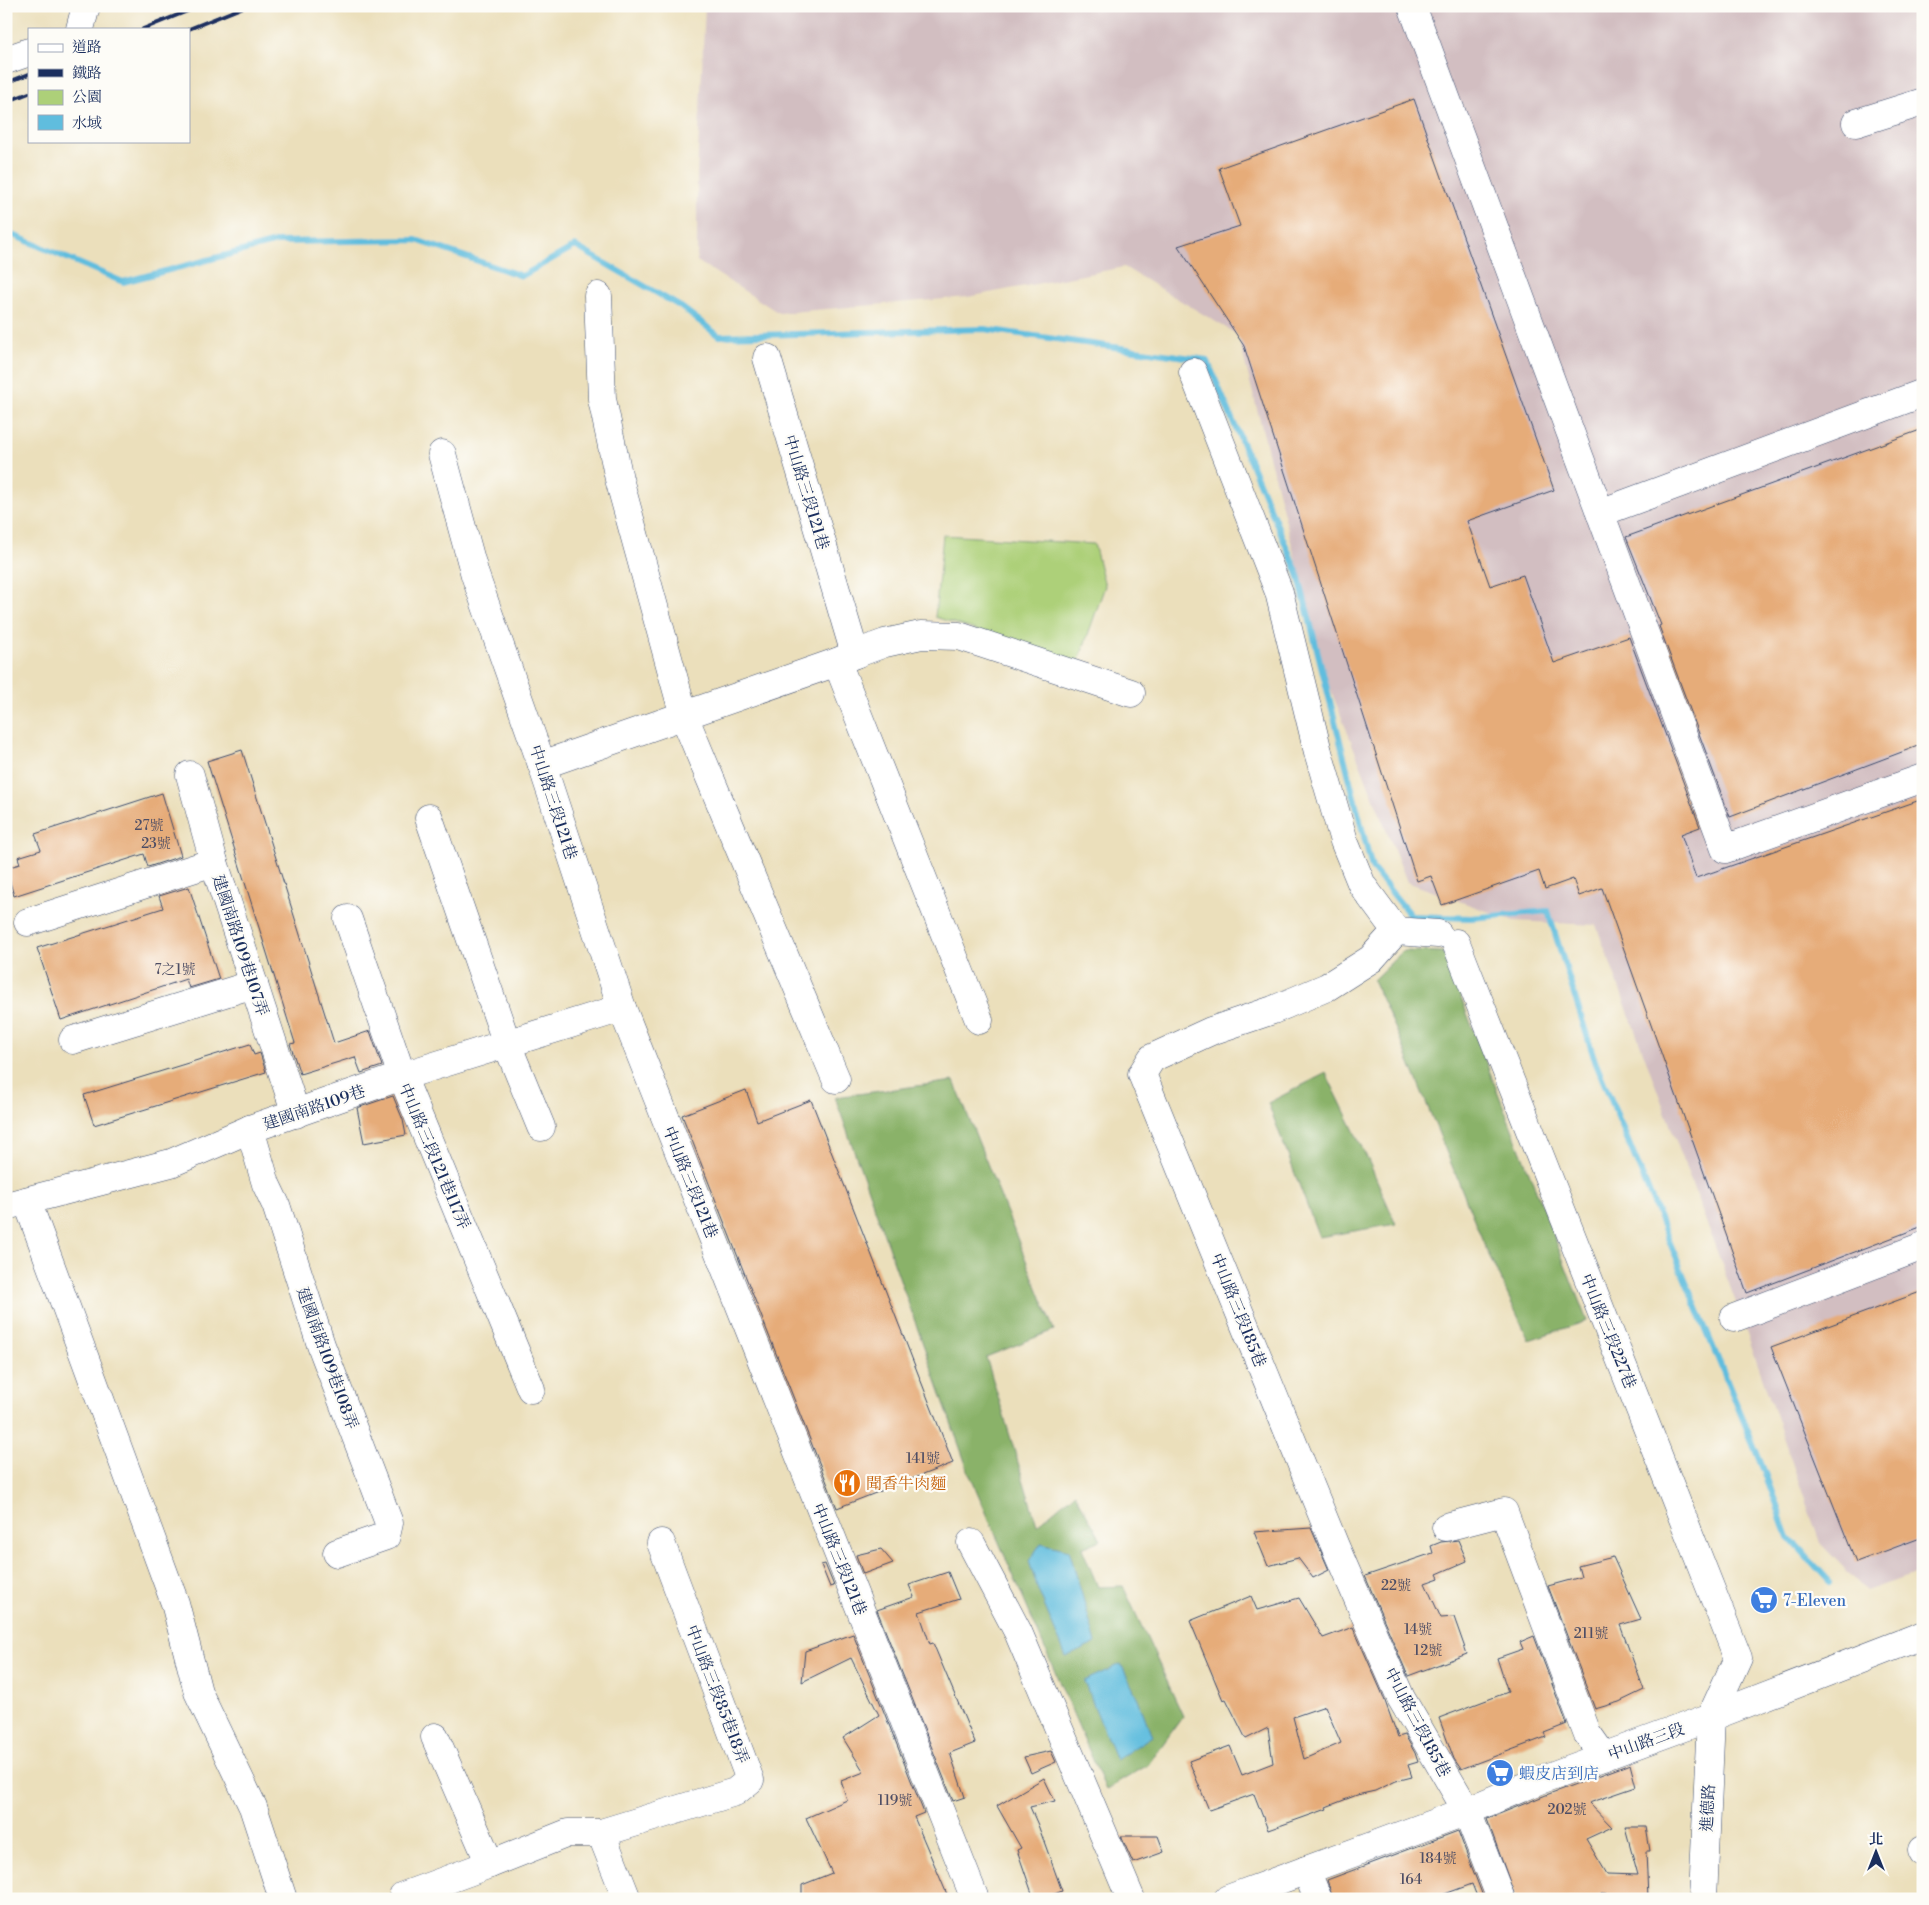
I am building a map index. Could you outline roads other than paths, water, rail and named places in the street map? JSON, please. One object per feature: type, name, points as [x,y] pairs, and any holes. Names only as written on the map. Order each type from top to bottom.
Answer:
[{"type":"street","points":[[80,28],[86,6]]},
{"type":"street","points":[[1412,6],[1724,849],[1923,778]]},
{"type":"street","points":[[6,60],[28,52]]},
{"type":"street","points":[[1856,123],[1923,102]]},
{"type":"street","points":[[598,296],[602,399],[619,479],[684,716],[836,1080]]},
{"type":"street","name":"中山路三段121巷","points":[[767,358],[846,658],[979,1020]]},
{"type":"street","points":[[1193,372],[1279,592],[1318,752],[1344,841],[1362,885],[1396,931]]},
{"type":"street","points":[[1600,513],[1923,393]]},
{"type":"street","name":"中山路三段121巷","points":[[442,454],[475,575],[542,765],[622,1008],[975,1899]]},
{"type":"street","points":[[542,765],[886,643],[921,635],[958,636],[1131,693]]},
{"type":"street","name":"建國南路109巷107弄","points":[[190,775],[214,862],[296,1114]]},
{"type":"street","points":[[429,818],[507,1044],[541,1127]]},
{"type":"street","points":[[28,922],[214,862]]},
{"type":"street","name":"中山路三段121巷117弄","points":[[348,919],[402,1076],[531,1389]]},
{"type":"street","name":"中山路三段227巷","points":[[1396,931],[1447,938],[1738,1658],[1711,1717]]},
{"type":"street","name":"中山路三段185巷","points":[[1396,931],[1371,959],[1327,988],[1274,1010],[1211,1031],[1152,1058],[1142,1074],[1332,1537],[1401,1698],[1468,1812]]},
{"type":"street","points":[[73,1040],[254,984]]},
{"type":"street","name":"建國南路109巷","points":[[17,1203],[170,1163],[250,1129],[402,1076],[622,1008]]},
{"type":"street","name":"建國南路109巷108弄","points":[[250,1129],[266,1184],[276,1204],[322,1345],[389,1523],[386,1536],[337,1553]]},
{"type":"street","points":[[17,1203],[176,1603],[198,1692],[253,1807],[284,1899]]},
{"type":"street","points":[[1734,1318],[1923,1246]]},
{"type":"street","points":[[1446,1527],[1504,1512],[1588,1733],[1604,1757]]},
{"type":"street","name":"中山路三段85巷18弄","points":[[601,1833],[736,1792],[750,1780],[661,1542]]},
{"type":"street","points":[[971,1542],[1018,1632],[1130,1899]]},
{"type":"street","name":"中山路三段","points":[[1228,1899],[1468,1812],[1540,1780],[1711,1717],[1923,1635]]},
{"type":"street","name":"進德路","points":[[1703,1899],[1711,1717]]},
{"type":"street","points":[[435,1737],[490,1864]]},
{"type":"street","points":[[1468,1812],[1501,1899]]},
{"type":"street","points":[[404,1896],[568,1833],[601,1833],[627,1899]]},
{"type":"street","points":[[1306,1870],[1318,1899]]},
{"type":"water","points":[[1041,1543],[1069,1550],[1096,1643],[1066,1657],[1038,1590],[1029,1561]]},
{"type":"water","points":[[1121,1664],[1138,1699],[1152,1736],[1116,1760],[1084,1681]]},
{"type":"waterway","points":[[6,232],[123,282],[276,242],[416,240],[522,276],[575,246],[681,307],[719,336],[984,329],[1207,360],[1298,574],[1372,868],[1411,916],[1471,918],[1548,911],[1595,1061],[1763,1468],[1788,1536],[1830,1582]]},
{"type":"railway","points":[[145,28],[200,6]]},
{"type":"railway","points":[[190,29],[246,6]]},
{"type":"railway","points":[[6,83],[28,74]]},
{"type":"railway","points":[[6,102],[28,93]]},
{"type":"place","name":"聞香牛肉麵","points":[[847,1483]]},
{"type":"place","name":"7-Eleven","points":[[1764,1600]]},
{"type":"place","name":"蝦皮店到店","points":[[1500,1773]]}]
